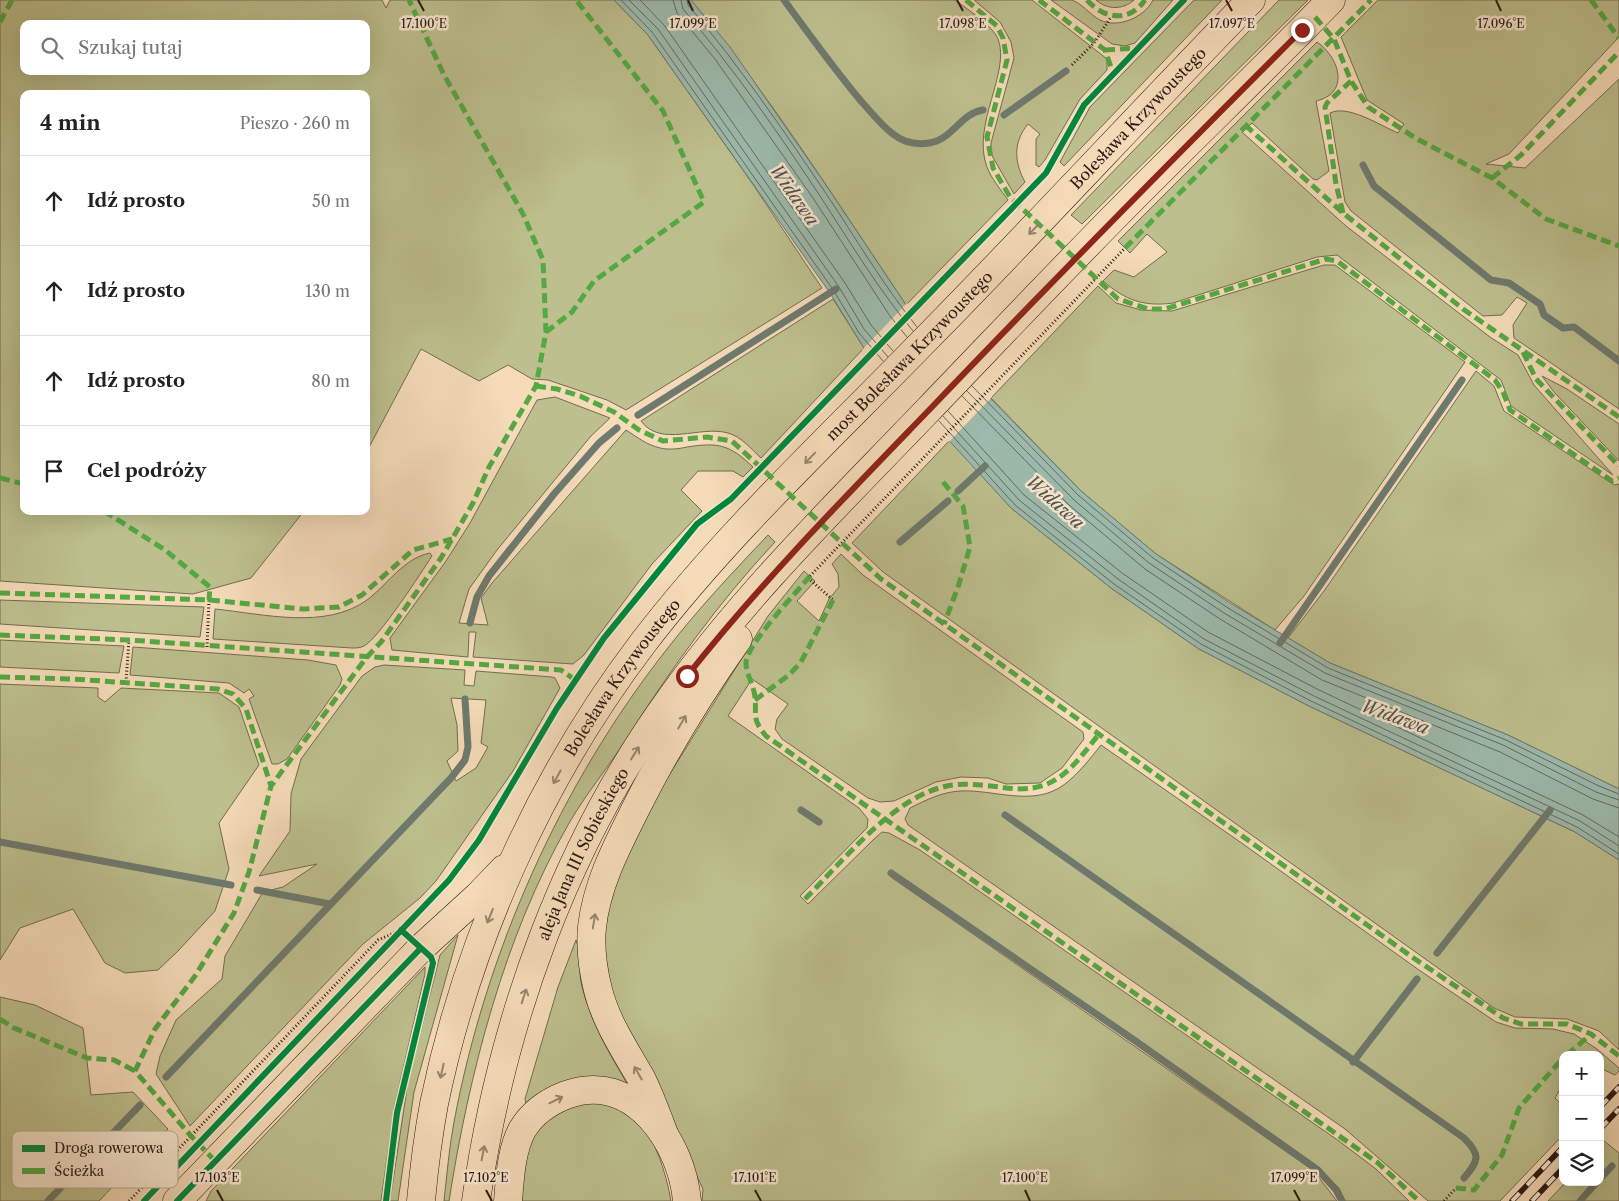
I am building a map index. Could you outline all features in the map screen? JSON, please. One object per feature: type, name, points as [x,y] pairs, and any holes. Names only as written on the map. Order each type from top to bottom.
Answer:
[{"type":"main road","name":"Bolesława Krzywoustego","points":[[1068,194],[1251,0]]},
{"type":"main road","points":[[687,1201],[679,1165],[642,1080],[609,1022],[598,992],[593,958],[592,928],[596,904],[614,850],[653,773],[699,694],[743,632],[786,559],[1104,228],[1332,0]]},
{"type":"main road","name":"most Bolesława Krzywoustego","points":[[751,519],[1068,194]]},
{"type":"main road","name":"Bolesława Krzywoustego","points":[[517,855],[577,741],[618,678],[680,598],[751,519]]},
{"type":"main road","name":"aleja Jana III Sobieskiego","points":[[476,1201],[499,1080],[534,968],[565,883],[605,802],[668,701],[724,628],[786,559]]},
{"type":"main road","points":[[180,1200],[421,948],[478,896],[517,855]]},
{"type":"main road","points":[[421,1201],[434,1104],[448,1045],[486,926],[517,855]]},
{"type":"main road","points":[[508,1201],[514,1156],[521,1132],[537,1112],[557,1098],[578,1091],[597,1090],[613,1093],[643,1110],[654,1119],[664,1134]]},
{"type":"path","points":[[1072,66],[1094,42],[1111,16]]},
{"type":"path","points":[[833,600],[809,577],[1125,248]]},
{"type":"path","points":[[207,647],[209,600]]},
{"type":"path","points":[[126,682],[129,640]]},
{"type":"path","points":[[389,945],[401,930]]},
{"type":"path","points":[[178,1150],[378,940],[401,930]]},
{"type":"path","points":[[129,1201],[141,1188]]},
{"type":"path","points":[[1444,1201],[1456,1188]]},
{"type":"green space","points":[[0,0],[382,0],[386,8],[390,0],[614,0],[648,35],[752,183],[822,288],[626,410],[607,400],[548,380],[532,379],[508,365],[479,381],[421,349],[370,445],[370,90],[20,90],[20,515],[301,515],[251,578],[193,594],[0,581]]},
{"type":"green space","points":[[691,0],[955,0],[985,23],[998,39],[1001,52],[1000,67],[987,117],[983,151],[989,171],[1008,200],[906,305],[776,112]]},
{"type":"green space","points":[[974,0],[1032,0],[1107,59],[1107,70],[1080,99],[1045,160],[1039,167],[1036,165],[1036,139],[1040,134],[1028,124],[1023,131],[1018,145],[1017,160],[1025,182],[1014,194],[991,154],[991,143],[1014,58],[1011,42],[1000,22]]},
{"type":"green space","points":[[1051,0],[1075,1],[1100,20],[1115,23],[1130,20],[1144,12],[1153,0],[1173,0],[1135,43],[1125,46],[1112,44]]},
{"type":"green space","points":[[1096,0],[1134,0],[1125,6],[1115,8],[1105,6]]},
{"type":"green space","points":[[1194,0],[1222,0],[1064,166],[1060,162],[1090,107]]},
{"type":"green space","points":[[1279,0],[1308,0],[1082,224],[1071,215]]},
{"type":"green space","points":[[1378,0],[1619,0],[1619,37],[1509,154],[1486,164],[1525,168],[1619,79],[1619,409],[1514,338],[1513,325],[1527,303],[1517,297],[1502,315],[1483,316],[1351,211],[1345,202],[1330,113],[1346,111],[1374,121],[1398,133],[1404,124],[1367,100],[1341,37]]},
{"type":"green space","points":[[1317,42],[1331,56],[1338,74],[1334,91],[1327,97],[1316,101],[1329,171],[1317,180],[1313,179],[1252,123],[1242,132],[1346,226],[1490,337],[1518,355],[1534,385],[1613,475],[1511,406],[1501,380],[1337,255],[1317,257],[1173,303],[1153,304],[1135,301],[1111,288],[1103,281],[1114,270],[1134,277],[1167,252],[1147,234],[1130,253],[1118,241]]},
{"type":"green space","points":[[1324,265],[1335,265],[1465,362],[1304,596],[1275,630],[1156,554],[1081,491],[991,398],[1098,286],[1116,303],[1141,310],[1172,311]]},
{"type":"green space","points":[[833,299],[864,348],[761,458],[742,440],[728,433],[717,431],[670,435],[649,429],[641,421]]},
{"type":"green space","points":[[1476,371],[1494,386],[1504,411],[1614,485],[1619,484],[1619,789],[1508,735],[1330,663],[1288,638],[1324,591]]},
{"type":"green space","points":[[1542,376],[1567,389],[1619,424],[1619,461],[1554,392]]},
{"type":"green space","points":[[555,397],[610,418],[591,436],[497,550],[469,589],[459,623],[488,625],[481,598],[626,430],[646,443],[663,449],[708,445],[723,447],[737,454],[753,467],[743,477],[733,471],[698,471],[681,490],[702,511],[652,564],[584,655],[573,664],[473,657],[476,632],[469,632],[468,657],[392,650],[390,638],[446,561],[470,523],[537,400]]},
{"type":"green space","points":[[950,440],[1011,508],[1111,588],[1199,649],[1309,706],[1575,832],[1619,860],[1619,1050],[1599,1031],[1567,1019],[1515,1017],[1494,1008],[883,572],[852,543]]},
{"type":"green space","points":[[768,535],[775,542],[714,613],[677,663],[575,814],[545,868],[507,960],[492,1007],[467,1104],[449,1201],[444,1201],[454,1122],[468,1058],[507,933],[532,873],[561,814],[593,756],[628,701],[703,605]]},
{"type":"green space","points":[[430,553],[432,556],[399,604],[371,641],[362,647],[352,648],[213,639],[215,609],[294,618],[332,615],[350,609],[367,600],[412,560]]},
{"type":"green space","points":[[841,554],[863,575],[1083,732],[1084,739],[1062,768],[1040,783],[1006,784],[988,778],[961,777],[936,782],[894,801],[880,802],[868,798],[782,739],[775,729],[777,719],[788,704],[752,679],[728,716],[859,808],[868,819],[867,828],[800,896],[808,904],[874,839],[882,832],[889,833],[920,850],[1339,1141],[1376,1169],[1409,1201],[1345,1201],[1339,1188],[1316,1165],[893,872],[891,877],[1314,1171],[1337,1201],[702,1201],[703,1189],[602,986],[607,894],[663,785],[768,616],[804,571],[815,581],[797,601],[819,621],[829,599],[839,587],[838,574],[832,564]]},
{"type":"green space","points":[[0,600],[204,607],[200,637],[0,624]]},
{"type":"green space","points":[[0,640],[124,646],[119,673],[0,667]]},
{"type":"green space","points":[[133,647],[308,660],[336,665],[342,679],[340,685],[287,759],[278,764],[272,764],[249,699],[254,696],[249,689],[244,693],[229,683],[130,675]]},
{"type":"green space","points":[[384,665],[465,670],[464,685],[474,686],[476,671],[552,677],[555,678],[560,688],[513,771],[436,881],[420,898],[363,944],[190,1126],[156,1074],[160,1056],[176,1020],[222,979],[225,956],[263,892],[283,887],[317,864],[259,876],[290,831],[291,794],[301,759],[362,676],[375,667]],"holes":[[[451,698],[486,700],[481,743],[488,747],[476,768],[456,781],[447,761],[458,751],[457,725]]]},
{"type":"green space","points":[[0,684],[98,688],[98,697],[105,702],[121,688],[219,693],[239,707],[259,765],[219,823],[229,869],[215,911],[158,970],[125,973],[105,963],[73,909],[20,928],[0,960]]},
{"type":"green space","points":[[1101,745],[1419,970],[1496,1022],[1515,1028],[1553,1029],[1574,1034],[1597,1049],[1599,1051],[1559,1051],[1559,1091],[1555,1098],[1559,1102],[1559,1139],[1500,1201],[1428,1201],[1345,1129],[908,825],[905,819],[910,808],[947,793],[973,791],[1027,796],[1053,791],[1075,776]]},
{"type":"green space","points":[[458,935],[414,1092],[398,1201],[390,1201],[408,1082],[440,955]]},
{"type":"green space","points":[[576,940],[581,981],[590,1013],[607,1049],[628,1085],[526,1104],[525,1099],[558,987]]},
{"type":"green space","points":[[425,967],[425,974],[394,1108],[381,1201],[206,1201],[211,1191]]},
{"type":"green space","points":[[0,997],[35,1005],[83,1028],[91,1095],[133,1092],[168,1129],[166,1131],[12,1131],[12,1188],[111,1188],[99,1201],[0,1201]]},
{"type":"green space","points":[[1604,1055],[1619,1068],[1615,1075],[1604,1070]]},
{"type":"green space","points":[[596,1101],[629,1114],[645,1130],[658,1153],[671,1201],[518,1201],[521,1178],[531,1136],[554,1112]]},
{"type":"green space","points":[[1604,1141],[1619,1153],[1619,1201],[1548,1201],[1562,1186],[1604,1186]]},
{"type":"water","name":"Widawa","points":[[614,0],[691,0],[730,47],[906,305],[937,344],[1081,491],[1156,554],[1230,603],[1330,663],[1508,735],[1619,789],[1619,860],[1575,832],[1309,706],[1199,649],[1111,588],[1011,508],[864,348],[830,293],[648,35]]},
{"type":"pier","points":[[907,303],[939,342],[992,397],[949,442],[862,350]]},
{"type":"waterway","points":[[784,0],[861,101],[884,127],[901,139],[919,144],[937,141],[969,116],[983,110]]},
{"type":"waterway","points":[[1004,115],[1066,71]]},
{"type":"waterway","points":[[1363,165],[1374,186],[1491,280],[1509,283],[1540,304],[1544,315],[1563,328],[1574,327],[1619,361]]},
{"type":"waterway","points":[[638,415],[836,289]]},
{"type":"waterway","points":[[1280,643],[1462,380]]},
{"type":"waterway","points":[[470,623],[477,597],[489,576],[554,494],[599,443],[617,428]]},
{"type":"waterway","points":[[958,491],[985,466]]},
{"type":"waterway","points":[[900,542],[948,501]]},
{"type":"waterway","points":[[166,1077],[451,778],[465,760],[468,747],[465,699]]},
{"type":"waterway","points":[[801,810],[819,822]]},
{"type":"waterway","points":[[1437,953],[1550,810]]},
{"type":"waterway","points":[[1005,815],[1464,1138],[1473,1149],[1476,1158],[1473,1167],[1464,1178]]},
{"type":"waterway","points":[[0,842],[231,885]]},
{"type":"waterway","points":[[891,873],[1134,1040],[1318,1170],[1336,1190],[1342,1201]]},
{"type":"waterway","points":[[257,890],[330,904]]},
{"type":"waterway","points":[[1353,1062],[1417,979]]},
{"type":"waterway","points":[[115,1131],[140,1105]]},
{"type":"waterway","points":[[1604,1175],[1612,1166]]},
{"type":"waterway","points":[[1580,1201],[1593,1186]]},
{"type":"waterway","points":[[48,1201],[60,1188]]},
{"type":"railway","points":[[1604,1103],[1619,1087]]},
{"type":"railway","points":[[1604,1125],[1619,1109]]},
{"type":"railway","points":[[1512,1201],[1559,1151]]},
{"type":"railway","points":[[1532,1201],[1559,1172]]},
{"type":"marked path","points":[[0,22],[12,0]]},
{"type":"marked path","points":[[215,1161],[135,1071],[155,1029],[195,976],[234,913],[249,872],[271,786],[366,658],[381,642],[441,558],[473,503],[489,467],[536,386],[546,332],[543,260],[523,214],[444,75],[409,0]]},
{"type":"marked path","points":[[546,332],[572,312],[594,281],[704,202],[663,111],[576,0]]},
{"type":"marked path","points":[[966,0],[997,26],[1003,38],[1007,60],[987,137],[993,168],[1010,197],[1118,299],[1148,309],[1165,309],[1326,259],[1337,261],[1495,380],[1503,392],[1510,410],[1612,481],[1619,478]]},
{"type":"marked path","points":[[1039,0],[1105,50],[1113,73]]},
{"type":"marked path","points":[[1087,0],[1101,11],[1116,16],[1132,12],[1145,0]]},
{"type":"marked path","points":[[1125,248],[1371,0]]},
{"type":"marked path","points":[[1591,0],[1619,38]]},
{"type":"marked path","points":[[1315,17],[1334,39],[1351,81],[1368,107],[1417,139],[1492,178],[1546,219],[1619,246]]},
{"type":"marked path","points":[[1105,50],[1137,48]]},
{"type":"marked path","points":[[1492,178],[1521,155],[1619,52]]},
{"type":"marked path","points":[[1343,213],[1336,184],[1325,107],[1351,81]]},
{"type":"marked path","points":[[1245,125],[1343,213],[1463,309],[1619,417]]},
{"type":"marked path","points":[[1523,352],[1536,379],[1619,466]]},
{"type":"marked path","points":[[536,386],[557,389],[580,396],[614,412],[639,430],[663,441],[707,437],[732,441],[881,579],[1415,959],[1503,1018],[1521,1024],[1567,1024],[1591,1034],[1619,1056]]},
{"type":"marked path","points":[[0,478],[20,483]]},
{"type":"marked path","points":[[943,482],[963,506],[970,547],[944,624]]},
{"type":"marked path","points":[[110,515],[165,550],[210,587],[209,600]]},
{"type":"marked path","points":[[0,593],[209,600],[303,609],[339,607],[362,595],[413,550],[452,539]]},
{"type":"marked path","points":[[810,576],[763,632],[748,655],[746,667],[754,693],[756,721],[766,736],[1378,1163],[1419,1201]]},
{"type":"marked path","points":[[755,700],[789,675],[801,662],[833,600]]},
{"type":"marked path","points":[[0,635],[129,640],[561,670],[575,680]]},
{"type":"marked path","points":[[0,677],[73,679],[218,689],[233,694],[246,709],[271,786]]},
{"type":"marked path","points":[[805,899],[851,850],[905,804],[943,787],[964,784],[1018,789],[1034,788],[1047,784],[1068,770],[1099,734]]},
{"type":"marked path","points":[[0,1019],[14,1028],[87,1058],[114,1060],[135,1071]]},
{"type":"marked path","points":[[1572,1051],[1591,1034]]},
{"type":"marked path","points":[[1456,1188],[1474,1190],[1502,1155],[1519,1108],[1559,1063]]},
{"type":"cycle path","points":[[178,1165],[449,880],[479,840],[557,708],[604,638],[697,524],[731,499],[1046,173],[1084,105],[1184,0]]},
{"type":"cycle path","points":[[386,1201],[397,1113],[433,963],[431,957],[401,930]]},
{"type":"cycle path","points":[[177,1201],[421,948]]},
{"type":"cycle path","points":[[144,1201],[156,1188]]},
{"type":"route","points":[[687,676],[724,628],[789,556],[1104,228],[1302,30]]}]
